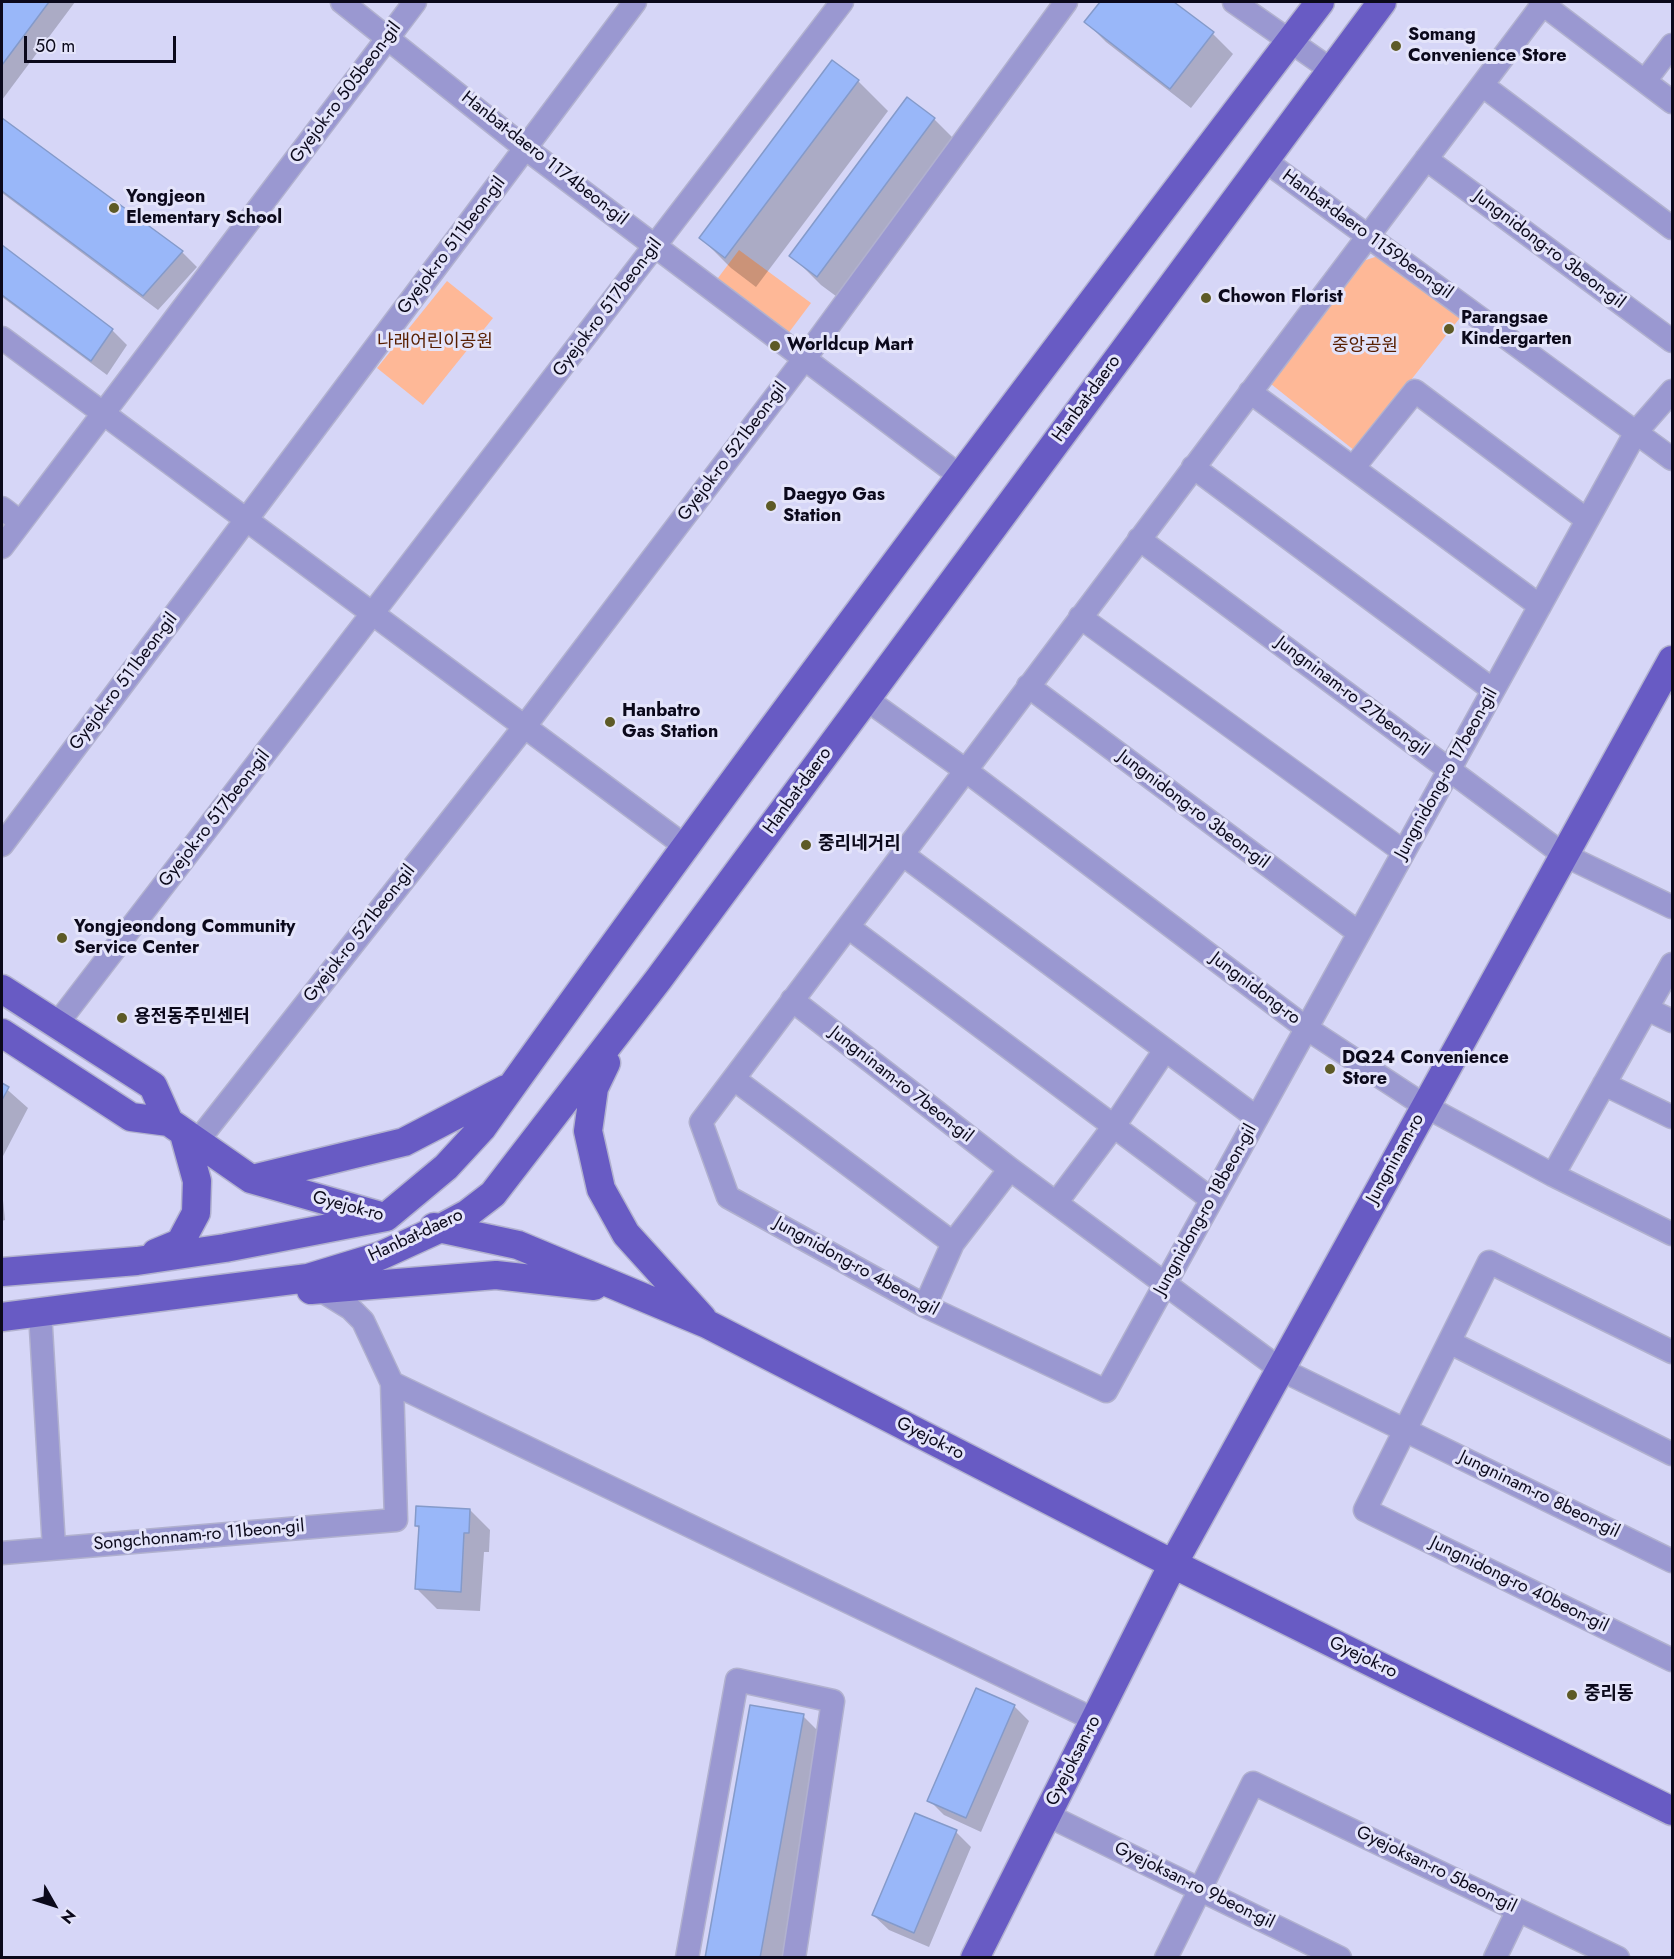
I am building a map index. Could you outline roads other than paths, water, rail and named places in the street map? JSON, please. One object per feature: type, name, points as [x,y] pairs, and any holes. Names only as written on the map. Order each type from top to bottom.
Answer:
[{"type":"main road","name":"Hanbat-daero","points":[[2,1272],[137,1261],[225,1248],[386,1217],[425,1186],[467,1146],[685,846],[960,476],[1320,2]]},
{"type":"main road","name":"Hanbat-daero","points":[[2,1317],[308,1278],[380,1256],[467,1214],[493,1194],[658,980],[1330,69],[1382,2]]},
{"type":"main road","name":"Jungninam-ro","points":[[1173,1564],[1672,660]]},
{"type":"main road","points":[[658,980],[613,1047],[594,1088],[588,1131],[601,1189],[626,1234],[707,1324]]},
{"type":"main road","points":[[2,989],[153,1086],[183,1133],[197,1181],[196,1213],[180,1243],[137,1261]]},
{"type":"main road","name":"Gyejok-ro","points":[[2,1033],[131,1117],[183,1133],[252,1179],[386,1217],[518,1245],[707,1324],[1173,1564],[1672,1811]]},
{"type":"main road","points":[[252,1179],[404,1142],[511,1087]]},
{"type":"main road","points":[[225,1288],[258,1294],[496,1275],[628,1290]]},
{"type":"main road","name":"Gyejoksan-ro","points":[[975,1958],[1173,1564]]},
{"type":"street","name":"Hanbat-daero 1174beon-gil","points":[[342,2],[389,37],[525,148],[960,476]]},
{"type":"street","name":"Gyejok-ro 505beon-gil","points":[[2,547],[416,2]]},
{"type":"street","name":"Gyejok-ro 511beon-gil","points":[[2,845],[635,2]]},
{"type":"street","name":"Gyejok-ro 517beon-gil","points":[[57,1024],[842,2]]},
{"type":"street","name":"Gyejok-ro 521beon-gil","points":[[183,1133],[525,726],[805,358],[1066,2]]},
{"type":"street","points":[[1234,2],[1330,69]]},
{"type":"street","points":[[964,770],[1482,85],[1541,3],[1672,102]]},
{"type":"street","points":[[1645,81],[1672,45]]},
{"type":"street","points":[[1482,85],[1672,228]]},
{"type":"street","name":"Jungnidong-ro 3beon-gil","points":[[1426,159],[1672,341]]},
{"type":"street","name":"Hanbat-daero 1159beon-gil","points":[[1264,160],[1672,459]]},
{"type":"street","points":[[2,338],[685,846]]},
{"type":"street","points":[[1353,468],[1414,391],[1587,520]]},
{"type":"street","name":"Jungnidong-ro 17beon-gil","points":[[1306,1028],[1636,432],[1672,391]]},
{"type":"street","points":[[1250,392],[1540,606]]},
{"type":"street","points":[[1193,467],[1493,690]]},
{"type":"street","points":[[2,508],[20,522]]},
{"type":"street","name":"Jungninam-ro 27beon-gil","points":[[1139,539],[1564,855],[1672,907]]},
{"type":"street","points":[[1080,617],[1404,852]]},
{"type":"street","name":"Jungnidong-ro 3beon-gil","points":[[1028,686],[1359,933]]},
{"type":"street","name":"Jungnidong-ro","points":[[866,699],[964,770],[1306,1028],[1425,1106],[1552,1175],[1672,1234]]},
{"type":"street","name":"Jungnidong-ro 4beon-gil","points":[[964,770],[701,1122],[728,1197],[925,1306],[1106,1391]]},
{"type":"street","points":[[902,854],[1257,1118]]},
{"type":"street","points":[[848,927],[1211,1199]]},
{"type":"street","points":[[1552,1175],[1672,964]]},
{"type":"street","name":"Jungninam-ro 7beon-gil","points":[[792,1000],[1010,1169],[1280,1369]]},
{"type":"street","points":[[1647,1009],[1672,1022]]},
{"type":"street","name":"Jungnidong-ro 18beon-gil","points":[[1106,1391],[1306,1028]]},
{"type":"street","points":[[1056,1203],[1114,1126],[1165,1050]]},
{"type":"street","points":[[734,1079],[953,1244]]},
{"type":"street","points":[[1604,1084],[1672,1116]]},
{"type":"street","points":[[925,1306],[953,1244],[1010,1169]]},
{"type":"street","points":[[1405,1430],[1489,1262],[1672,1352]]},
{"type":"street","points":[[319,1289],[350,1308],[363,1321],[392,1383],[1095,1719]]},
{"type":"street","points":[[39,1312],[54,1548]]},
{"type":"street","points":[[1449,1342],[1672,1454]]},
{"type":"street","name":"Jungninam-ro 8beon-gil","points":[[1280,1369],[1672,1561]]},
{"type":"street","name":"Songchonnam-ro 11beon-gil","points":[[2,1553],[396,1520],[392,1383]]},
{"type":"street","name":"Jungnidong-ro 40beon-gil","points":[[1405,1430],[1365,1510],[1672,1660]]},
{"type":"street","points":[[687,1958],[737,1680],[833,1701],[794,1958]]},
{"type":"street","name":"Gyejoksan-ro 5beon-gil","points":[[1200,1889],[1253,1783],[1618,1958]]},
{"type":"street","name":"Gyejoksan-ro 9beon-gil","points":[[1047,1815],[1340,1958]]},
{"type":"street","points":[[1166,1958],[1200,1889]]},
{"type":"street","points":[[1495,1958],[1518,1910]]},
{"type":"place","name":"Somang Convenience Store","points":[[1396,46]]},
{"type":"place","name":"Yongjeon Elementary School","points":[[114,208]]},
{"type":"place","name":"Chowon Florist","points":[[1206,298]]},
{"type":"place","name":"Parangsae Kindergarten","points":[[1449,329]]},
{"type":"place","name":"Worldcup Mart","points":[[775,346]]},
{"type":"place","name":"Daegyo Gas Station","points":[[771,506]]},
{"type":"place","name":"Hanbatro Gas Station","points":[[610,722]]},
{"type":"place","name":"중리네거리","points":[[806,845]]},
{"type":"place","name":"Yongjeondong Community Service Center","points":[[62,938]]},
{"type":"place","name":"용전동주민센터","points":[[122,1018]]},
{"type":"place","name":"DQ24 Convenience Store","points":[[1330,1069]]},
{"type":"place","name":"중리동","points":[[1572,1695]]},
{"type":"park label","name":"나래어린이공원","points":[[435,343]]},
{"type":"park label","name":"중앙공원","points":[[1365,347]]}]
